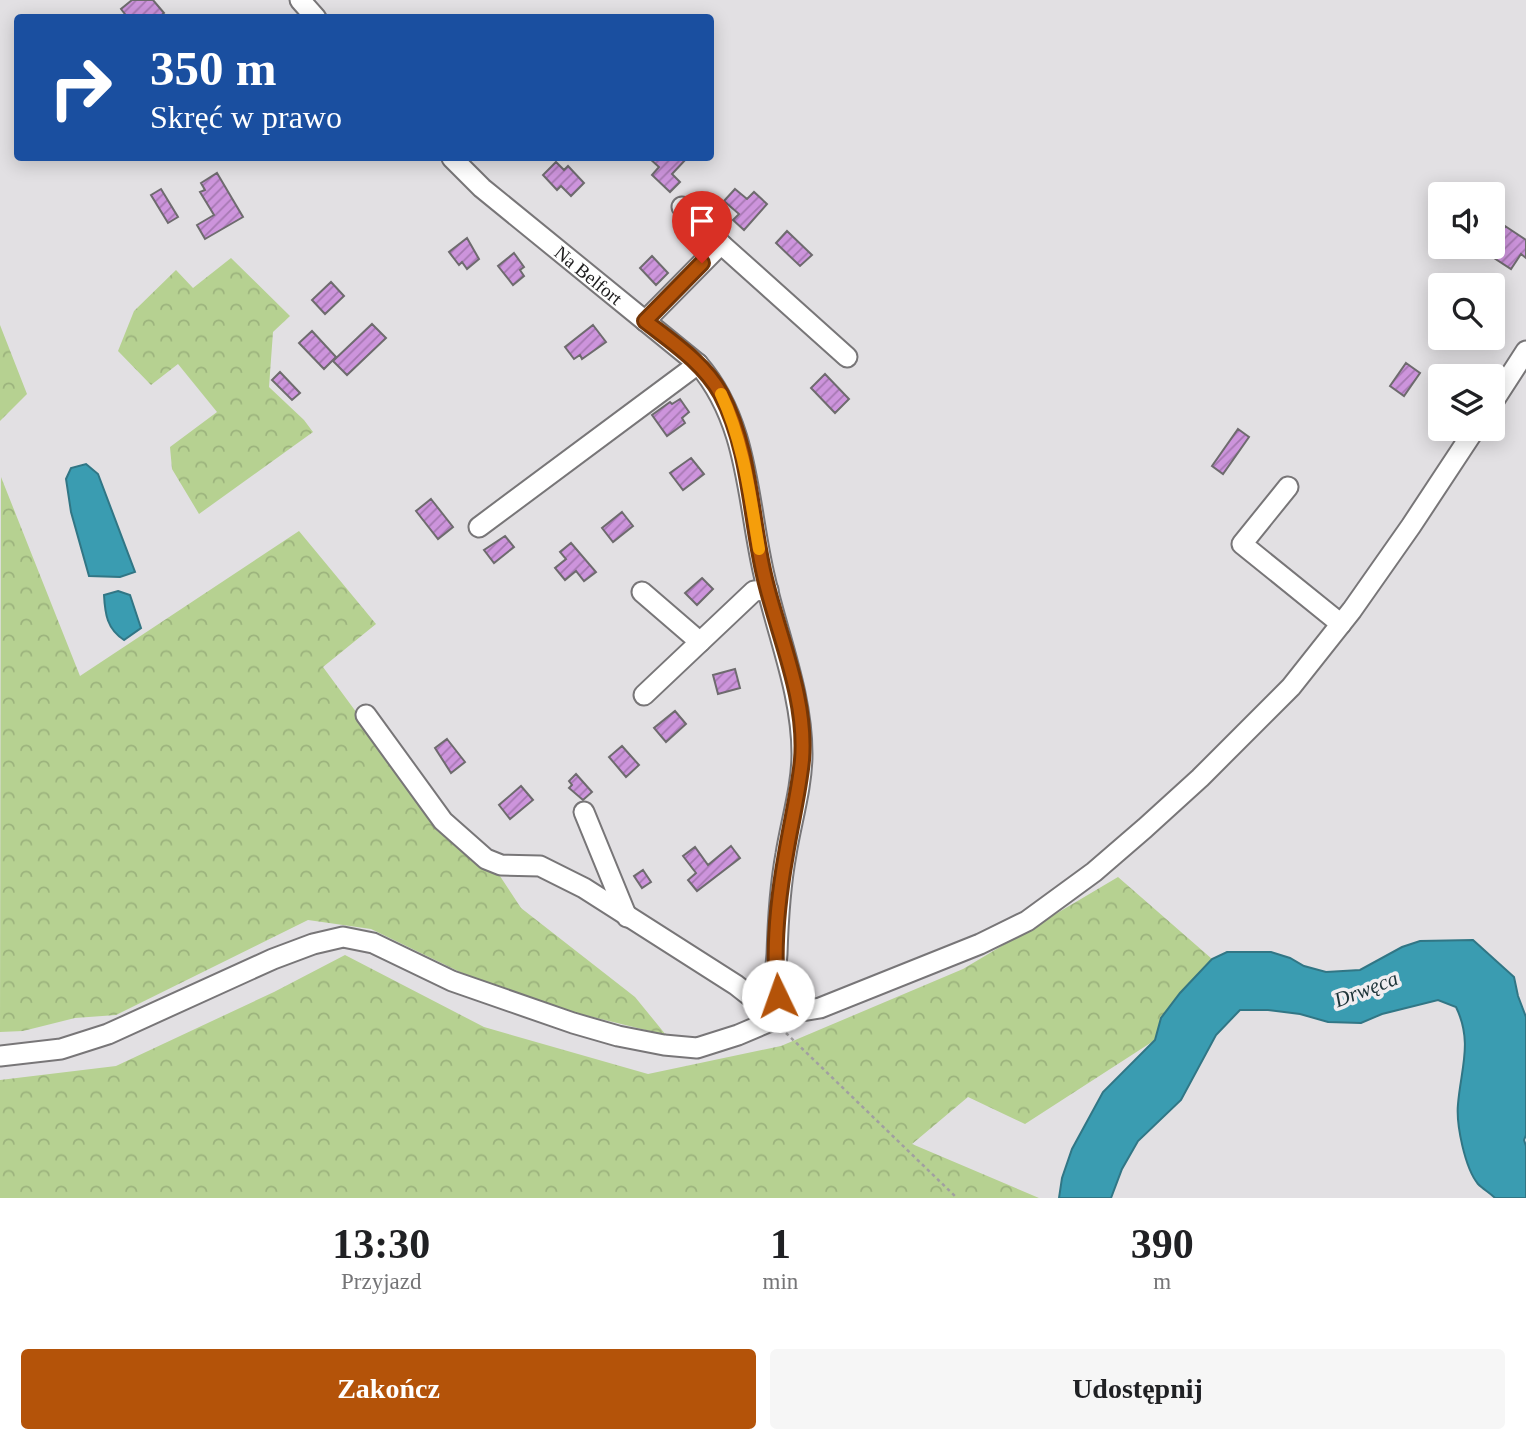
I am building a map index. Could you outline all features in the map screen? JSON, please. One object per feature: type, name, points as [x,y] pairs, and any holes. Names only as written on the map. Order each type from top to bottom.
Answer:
[{"type":"street","points":[[300,0],[312,14]]},
{"type":"street","name":"Na Belfort","points":[[455,161],[482,188],[698,364],[719,392],[736,430],[768,590],[797,699],[802,729],[802,759],[780,893],[777,936],[776,979],[783,1014]]},
{"type":"street","points":[[682,207],[847,358]]},
{"type":"street","points":[[645,321],[721,244]]},
{"type":"street","points":[[1505,383],[1526,351]]},
{"type":"street","points":[[479,527],[698,364]]},
{"type":"street","points":[[0,1056],[61,1049],[108,1034],[273,959],[313,944],[343,937],[373,943],[452,981],[573,1023],[618,1036],[697,1048],[738,1035],[783,1014],[820,1008],[1002,935],[1049,906],[1104,863],[1200,778],[1291,687],[1341,624],[1467,441]]},
{"type":"street","points":[[1288,487],[1242,544],[1341,624]]},
{"type":"street","points":[[644,695],[754,591],[768,590]]},
{"type":"street","points":[[642,592],[700,642]]},
{"type":"street","points":[[366,715],[443,821],[486,859],[501,865],[540,866],[584,888],[783,1014]]},
{"type":"street","points":[[584,812],[627,917]]},
{"type":"path","points":[[783,1014],[780,1027],[957,1198]]},
{"type":"green space","points":[[231,258],[290,316],[273,332],[269,387],[313,432],[199,514],[172,469],[170,447],[217,412],[178,364],[151,385],[118,351],[134,311],[176,270],[193,288]]},
{"type":"green space","points":[[0,325],[27,394],[0,421]]},
{"type":"green space","points":[[1,477],[80,676],[299,531],[376,624],[323,667],[440,826],[496,870],[521,908],[635,997],[666,1035],[564,1010],[462,973],[371,929],[308,920],[116,1015],[75,1018],[23,1031],[0,1032]]},
{"type":"green space","points":[[1118,877],[1212,959],[1180,993],[1162,1018],[1155,1040],[1025,1124],[968,1097],[912,1144],[1039,1198],[0,1198],[0,1080],[116,1066],[274,992],[345,955],[484,1027],[648,1074],[781,1046],[963,969]]},
{"type":"water","points":[[86,464],[98,474],[135,572],[120,577],[89,576],[71,512],[66,479],[71,468]]},
{"type":"water","points":[[118,591],[130,595],[141,628],[124,640],[110,626],[105,608],[104,595]]},
{"type":"water","name":"Drwęca","points":[[1473,940],[1514,977],[1526,1017],[1526,1198],[1495,1198],[1478,1184],[1469,1168],[1458,1123],[1464,1032],[1456,1007],[1438,1000],[1382,1014],[1361,1023],[1328,1022],[1300,1014],[1268,1010],[1240,1010],[1216,1035],[1181,1100],[1138,1141],[1122,1169],[1111,1198],[1059,1198],[1062,1178],[1072,1149],[1103,1092],[1155,1040],[1161,1018],[1212,959],[1227,952],[1271,952],[1326,972],[1360,970],[1402,947],[1420,941]]},
{"type":"building","points":[[132,0],[153,0],[164,13],[125,14],[121,9]]},
{"type":"building","points":[[652,161],[684,161],[672,174],[680,182],[670,192],[652,175],[659,167]]},
{"type":"building","points":[[556,162],[564,170],[568,166],[584,183],[571,196],[561,186],[557,190],[543,175]]},
{"type":"building","points":[[217,173],[243,217],[205,239],[197,225],[214,215],[200,192],[205,190],[201,183]]},
{"type":"building","points":[[161,189],[178,217],[168,223],[151,195]]},
{"type":"building","points":[[735,189],[747,199],[754,192],[767,204],[744,230],[733,220],[739,214],[724,201]]},
{"type":"building","points":[[1505,226],[1526,240],[1526,258],[1521,254],[1511,269],[1496,259],[1505,259]]},
{"type":"building","points":[[787,231],[812,255],[800,266],[776,243]]},
{"type":"building","points":[[467,238],[479,259],[467,269],[462,262],[459,265],[449,252]]},
{"type":"building","points":[[514,253],[524,267],[520,270],[524,276],[513,285],[498,266]]},
{"type":"building","points":[[652,256],[668,273],[656,285],[640,268]]},
{"type":"building","points":[[331,282],[344,296],[325,314],[312,300]]},
{"type":"building","points":[[372,324],[386,338],[347,375],[333,361]]},
{"type":"building","points":[[593,325],[606,342],[582,359],[580,355],[574,359],[565,347]]},
{"type":"building","points":[[312,331],[336,357],[324,369],[299,343]]},
{"type":"building","points":[[1406,363],[1420,373],[1404,396],[1390,386]]},
{"type":"building","points":[[280,372],[300,393],[292,400],[272,380]]},
{"type":"building","points":[[825,374],[849,399],[835,413],[811,388]]},
{"type":"building","points":[[680,399],[689,412],[682,418],[685,423],[667,436],[652,415],[670,402],[672,404]]},
{"type":"building","points":[[1238,429],[1249,437],[1223,474],[1212,466]]},
{"type":"building","points":[[691,458],[704,474],[683,490],[670,473]]},
{"type":"building","points":[[431,499],[453,527],[438,539],[416,511]]},
{"type":"building","points":[[622,512],[633,526],[613,542],[602,528]]},
{"type":"building","points":[[505,536],[514,547],[494,563],[484,550]]},
{"type":"building","points":[[571,543],[596,572],[584,581],[576,571],[565,580],[555,568],[566,559],[560,552]]},
{"type":"building","points":[[702,578],[713,589],[697,605],[685,593]]},
{"type":"building","points":[[735,669],[740,688],[718,694],[713,675]]},
{"type":"building","points":[[675,711],[686,724],[666,742],[654,728]]},
{"type":"building","points":[[447,739],[465,762],[451,773],[435,748]]},
{"type":"building","points":[[622,746],[639,765],[626,777],[609,757]]},
{"type":"building","points":[[576,774],[592,792],[583,800],[569,788],[572,785],[569,781]]},
{"type":"building","points":[[521,786],[533,800],[510,819],[499,805]]},
{"type":"building","points":[[731,846],[740,858],[697,891],[688,880],[696,873],[683,856],[695,847],[708,865]]},
{"type":"building","points":[[643,870],[651,882],[642,888],[634,876]]},
{"type":"slow traffic","points":[[721,394],[736,430],[759,549]]},
{"type":"route","points":[[702,263],[645,321],[698,364],[728,409],[744,464],[764,578],[797,699],[802,729],[802,759],[780,893],[776,979],[778,996]]}]
